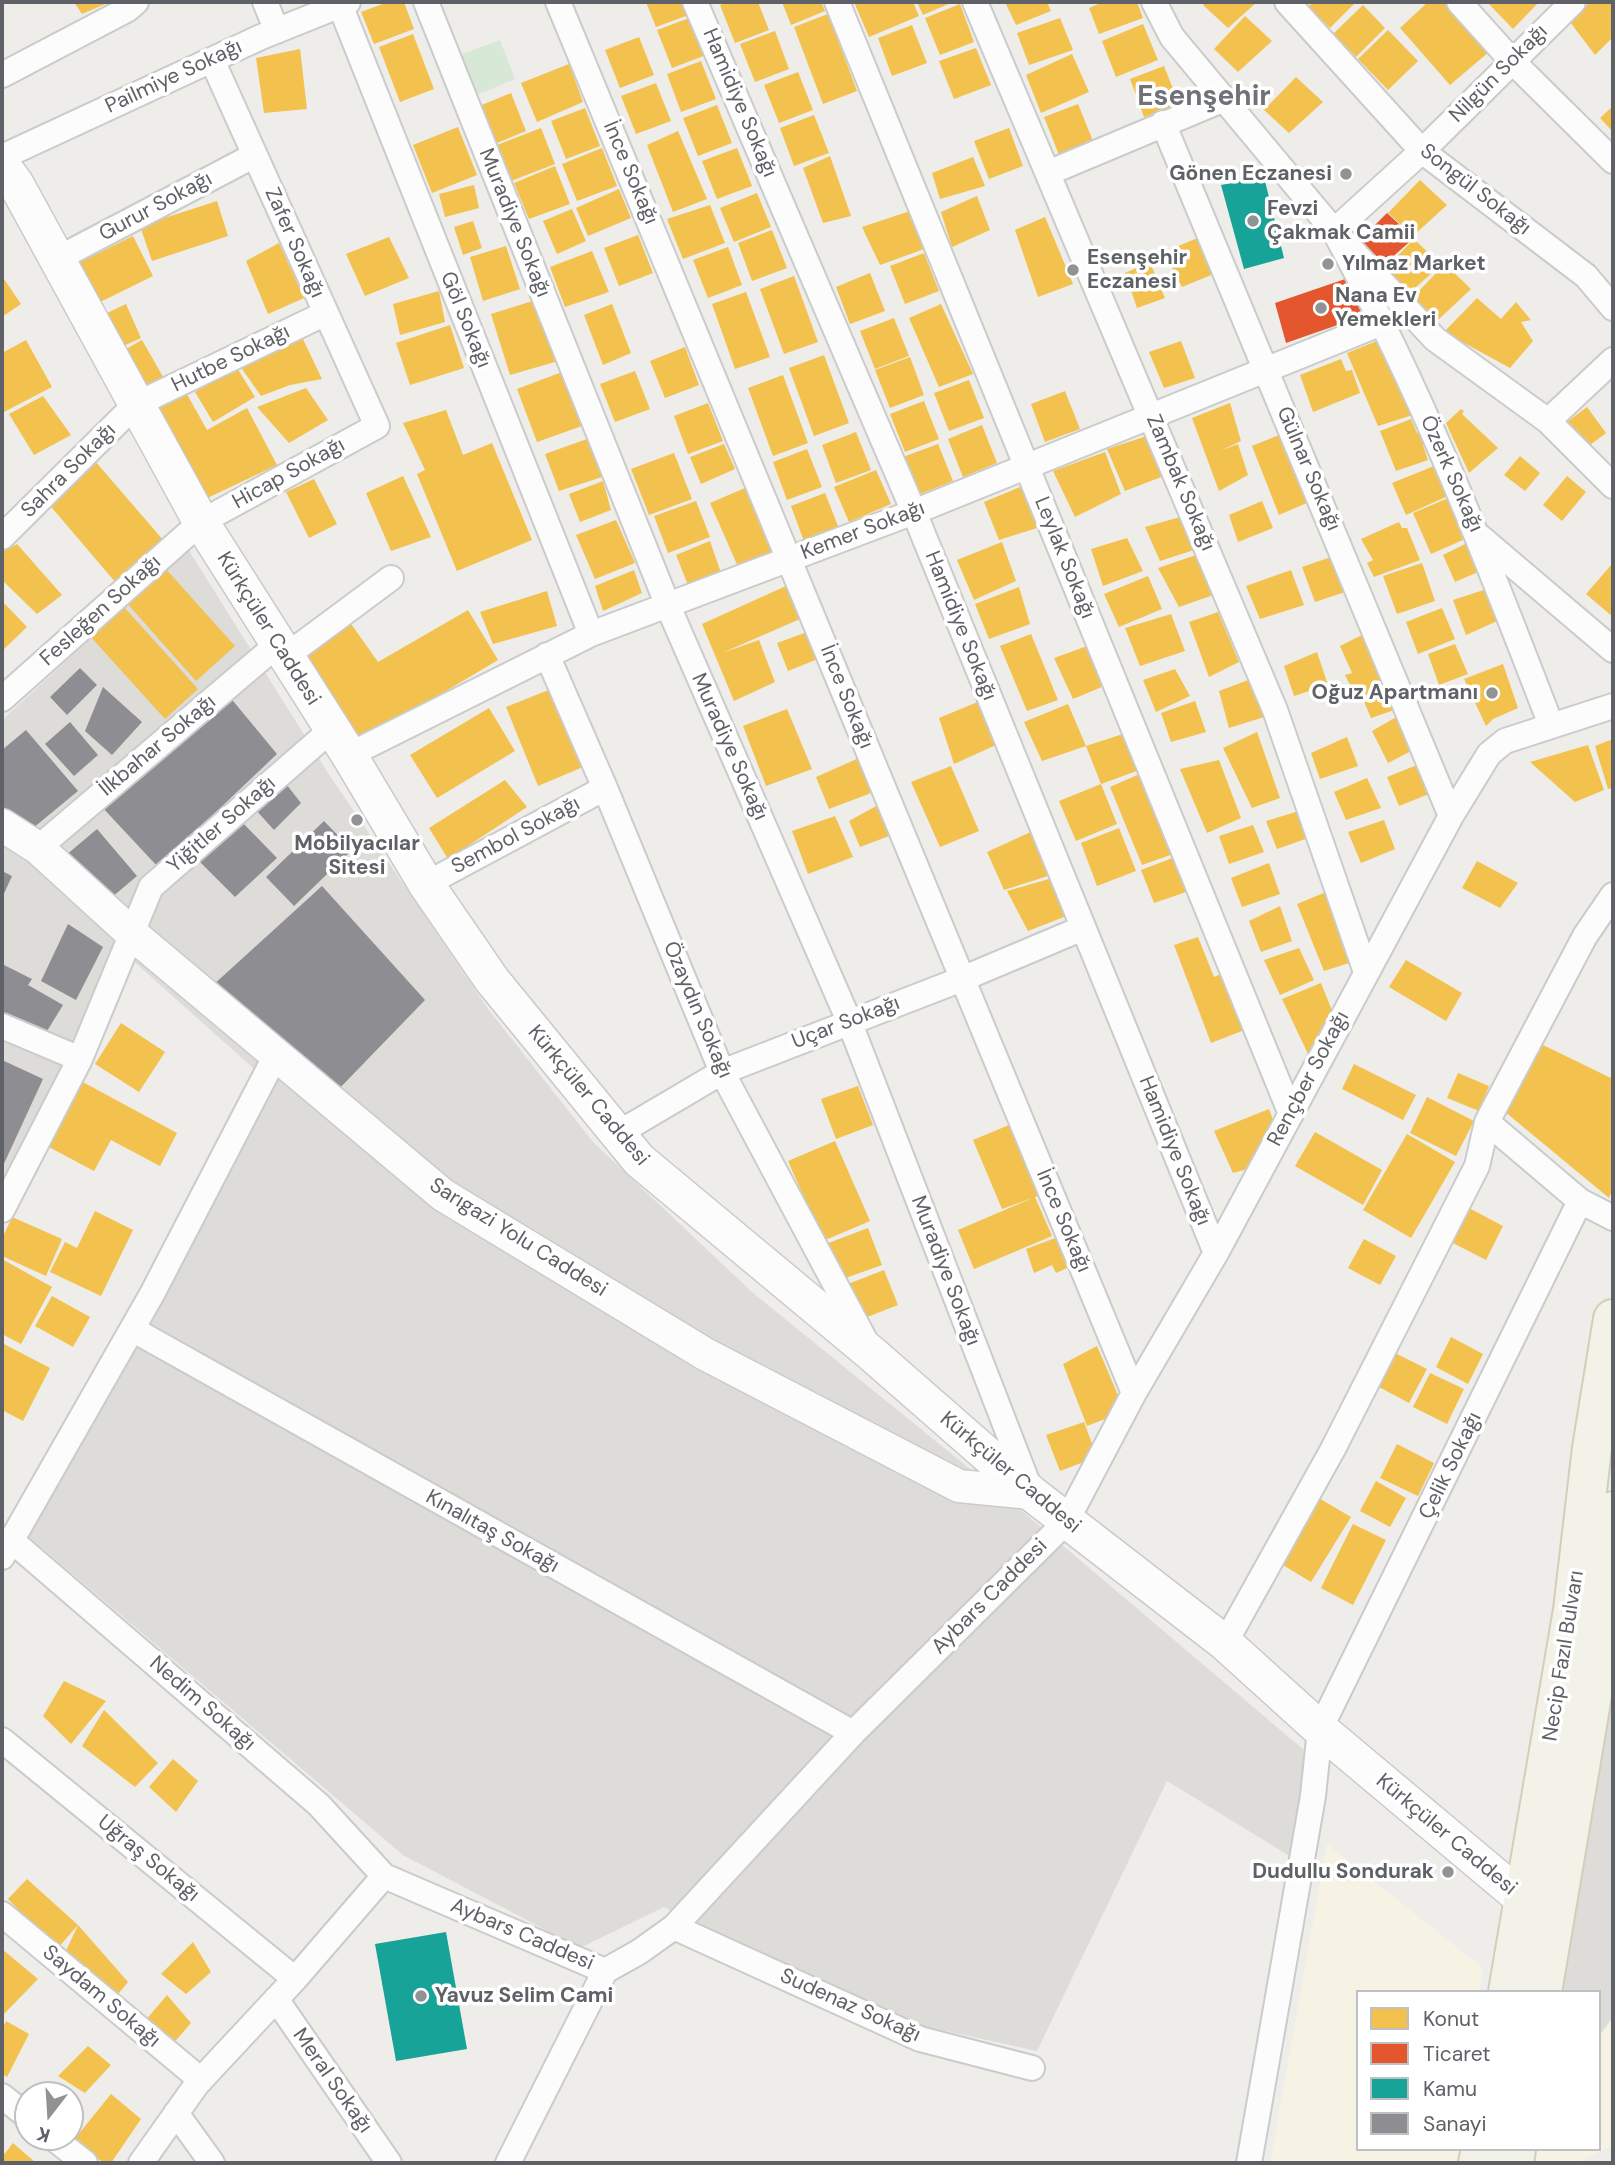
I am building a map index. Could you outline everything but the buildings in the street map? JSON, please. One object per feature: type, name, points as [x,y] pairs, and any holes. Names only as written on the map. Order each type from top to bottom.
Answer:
[{"type":"main road","name":"Kürkçüler Caddesi","points":[[2,165],[16,184],[201,522],[426,884],[492,980],[639,1160],[872,1354],[1066,1522],[1225,1643],[1320,1730],[1541,1905]]},
{"type":"main road","name":"Necip Fazıl Bulvarı","points":[[1542,1990],[1541,1905],[1592,1448],[1613,1319]]},
{"type":"main road","name":"Necip Fazıl Bulvarı","points":[[1509,1990],[1541,1905],[1603,1630],[1613,1511]]},
{"type":"street","points":[[2,75],[128,9],[136,2]]},
{"type":"street","points":[[265,2],[277,31]]},
{"type":"street","name":"Muradiye Sokağı","points":[[426,2],[668,606],[849,1021],[1031,1493]]},
{"type":"street","name":"İnce Sokağı","points":[[558,2],[1134,1392]]},
{"type":"street","name":"Hamidiye Sokağı","points":[[695,2],[914,512],[1216,1253]]},
{"type":"street","name":"Leylak Sokağı","points":[[837,2],[1291,1114]]},
{"type":"street","name":"Zambak Sokağı","points":[[975,2],[1275,710],[1366,972]]},
{"type":"street","points":[[1154,2],[1172,37],[1222,100],[1334,231],[1435,338],[1548,421],[1613,485]]},
{"type":"street","name":"Songül Sokağı","points":[[1287,2],[1422,151],[1586,276],[1613,308]]},
{"type":"street","points":[[1459,2],[1512,61],[1613,161]]},
{"type":"street","name":"Nilgün Sokağı","points":[[1334,231],[1422,151],[1573,2]]},
{"type":"street","name":"Pailmiye Sokağı","points":[[2,157],[212,60],[344,3]]},
{"type":"street","name":"Göl Sokağı","points":[[344,3],[590,634]]},
{"type":"street","name":"Zafer Sokağı","points":[[212,60],[377,426]]},
{"type":"street","points":[[1048,173],[1222,100]]},
{"type":"street","name":"Gülnar Sokağı","points":[[1163,123],[1451,816]]},
{"type":"street","name":"Gurur Sokağı","points":[[57,259],[255,155]]},
{"type":"street","name":"Özerk Sokağı","points":[[1334,231],[1384,322],[1479,537],[1551,725]]},
{"type":"street","name":"Hutbe Sokağı","points":[[135,405],[326,313]]},
{"type":"street","name":"Kemer Sokağı","points":[[340,743],[590,634],[914,512],[1384,322]]},
{"type":"street","points":[[1548,421],[1613,360]]},
{"type":"street","name":"Sahra Sokağı","points":[[2,537],[135,405]]},
{"type":"street","name":"Hicap Sokağı","points":[[201,522],[377,426]]},
{"type":"street","name":"Fesleğen Sokağı","points":[[2,699],[201,522]]},
{"type":"street","points":[[1479,537],[1613,650]]},
{"type":"street","name":"İlkbahar Sokağı","points":[[38,848],[282,650],[391,578]]},
{"type":"street","name":"Özaydın Sokağı","points":[[547,655],[722,1072],[872,1354]]},
{"type":"street","name":"Rençber Sokağı","points":[[1066,1522],[1134,1392],[1216,1253],[1451,816],[1489,754],[1505,741],[1613,706]]},
{"type":"street","name":"Yiğitler Sokağı","points":[[5,1194],[80,1059],[151,887],[340,743]]},
{"type":"street","name":"Sembol Sokağı","points":[[426,884],[605,788]]},
{"type":"street","name":"Sarıgazi Yolu Caddesi","points":[[2,825],[38,848],[131,933],[443,1195],[705,1354],[959,1486],[1031,1493]]},
{"type":"street","points":[[1225,1643],[1333,1449],[1471,1178],[1477,1166],[1486,1122],[1585,936],[1613,895]]},
{"type":"street","name":"Uçar Sokağı","points":[[617,1134],[722,1072],[962,979],[1083,928]]},
{"type":"street","points":[[2,1026],[80,1059]]},
{"type":"street","points":[[7,1549],[132,1329],[276,1055]]},
{"type":"street","points":[[1486,1122],[1580,1201],[1613,1218]]},
{"type":"street","name":"Çelik Sokağı","points":[[1320,1730],[1580,1201]]},
{"type":"street","name":"Kınalıtaş Sokağı","points":[[132,1329],[853,1734]]},
{"type":"street","name":"Aybars Caddesi","points":[[384,1876],[605,1971],[639,1952],[674,1927],[853,1734],[1066,1522]]},
{"type":"street","name":"Nedim Sokağı","points":[[7,1549],[319,1805],[384,1876]]},
{"type":"street","points":[[1250,2163],[1313,1796],[1320,1730]]},
{"type":"street","name":"Uğraş Sokağı","points":[[2,1740],[295,1979]]},
{"type":"street","points":[[141,2163],[201,2080],[295,1979],[384,1876]]},
{"type":"street","name":"Saydam Sokağı","points":[[2,1914],[201,2080]]},
{"type":"street","name":"Sudenaz Sokağı","points":[[674,1927],[920,2039],[1032,2068]]},
{"type":"street","points":[[508,2163],[605,1971]]},
{"type":"street","name":"Meral Sokağı","points":[[276,1999],[389,2163]]},
{"type":"street","points":[[176,2113],[212,2163]]},
{"type":"street","points":[[70,2151],[85,2163]]},
{"type":"shaded area","points":[[188,549],[328,773],[488,1009],[593,1142],[753,1293],[1022,1511],[1304,1750],[1293,1858],[1167,1781],[1037,2051],[910,2023],[664,1907],[580,1948],[403,1855],[28,1536],[271,1084],[121,950],[2,1184],[2,720]]},
{"type":"shaded area","points":[[1613,1638],[1613,2017],[1601,2033],[1601,1990],[1557,1990]]},
{"type":"shaded area","points":[[1327,1844],[1483,1968],[1480,1990],[1356,1990],[1356,2151],[1459,2151],[1457,2163],[1270,2163]]},
{"type":"shaded area","points":[[1613,2017],[1613,2145],[1601,2151],[1601,2033]]},
{"type":"shaded area","points":[[1531,2151],[1601,2151],[1576,2163],[1529,2163]]},
{"type":"green space","points":[[500,40],[515,79],[472,97],[454,57]]},
{"type":"place","name":"Gönen Eczanesi","points":[[1346,174]]},
{"type":"place","name":"Fevzi Çakmak Camii","points":[[1253,221]]},
{"type":"place","name":"Yılmaz Market","points":[[1328,264]]},
{"type":"place","name":"Esenşehir Eczanesi","points":[[1073,270]]},
{"type":"place","name":"Nana Ev Yemekleri","points":[[1321,308]]},
{"type":"place","name":"Oğuz Apartmanı","points":[[1492,693]]},
{"type":"place","name":"Mobilyacılar Sitesi","points":[[357,820]]},
{"type":"place","name":"Dudullu Sondurak","points":[[1448,1872]]},
{"type":"place","name":"Yavuz Selim Cami","points":[[421,1996]]},
{"type":"district","name":"Esenşehir","points":[[1204,98]]}]
